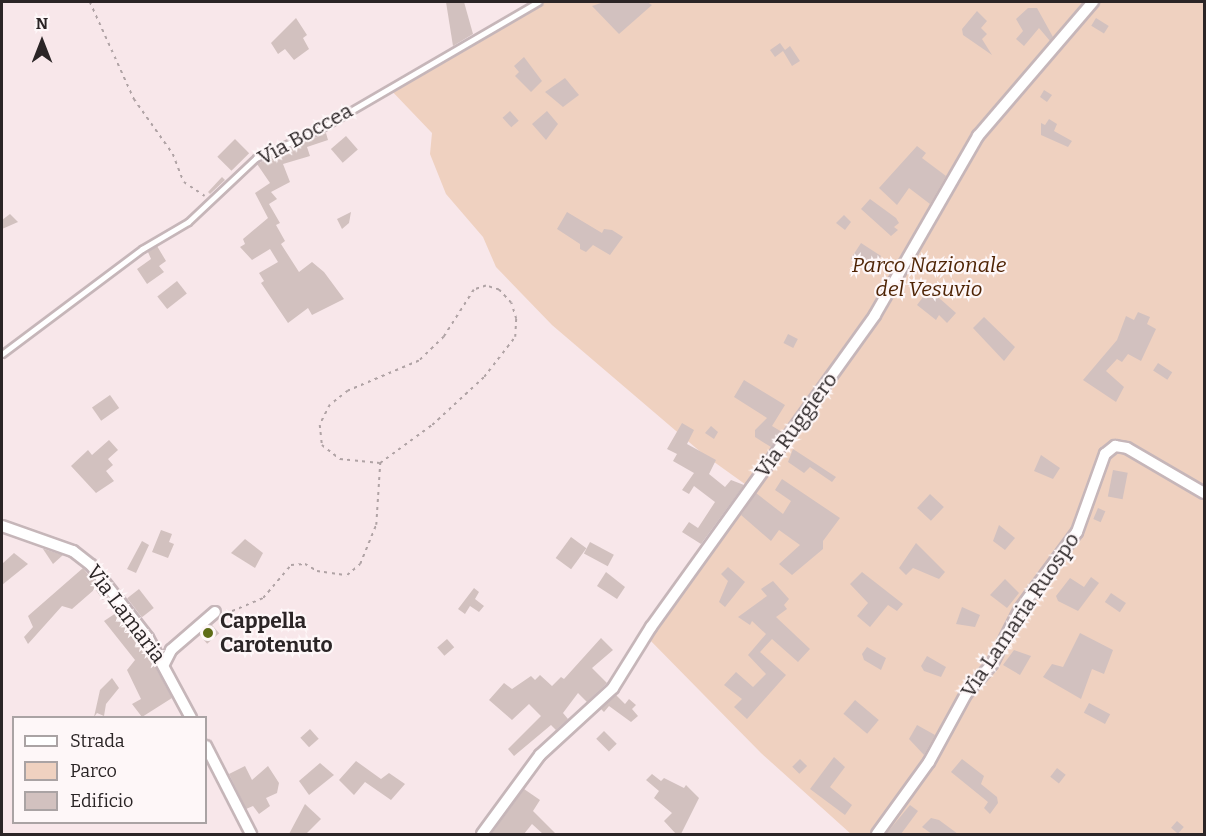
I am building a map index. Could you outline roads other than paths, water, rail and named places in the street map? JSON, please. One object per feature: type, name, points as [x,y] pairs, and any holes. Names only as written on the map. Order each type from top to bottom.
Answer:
[{"type":"street","name":"Via Ruggiero","points":[[482,834],[540,755],[613,688],[651,627],[874,315],[978,136],[1094,2]]},
{"type":"street","name":"Via Lamaria Ruospo","points":[[877,834],[929,762],[966,694],[992,664],[1020,609],[1077,532],[1105,454],[1115,446],[1127,448],[1204,493]]},
{"type":"street","name":"Via Lamaria","points":[[2,526],[82,556],[102,576],[164,664],[190,716]]},
{"type":"street","points":[[164,664],[171,650],[215,612]]},
{"type":"street","points":[[207,748],[251,834]]},
{"type":"lane","name":"Via Boccea","points":[[2,354],[59,314],[83,292],[209,205],[256,158],[318,130],[538,2]]},
{"type":"place","name":"Cappella Carotenuto","points":[[208,633]]},
{"type":"park label","name":"Parco Nazionale del Vesuvio","points":[[929,277]]}]
